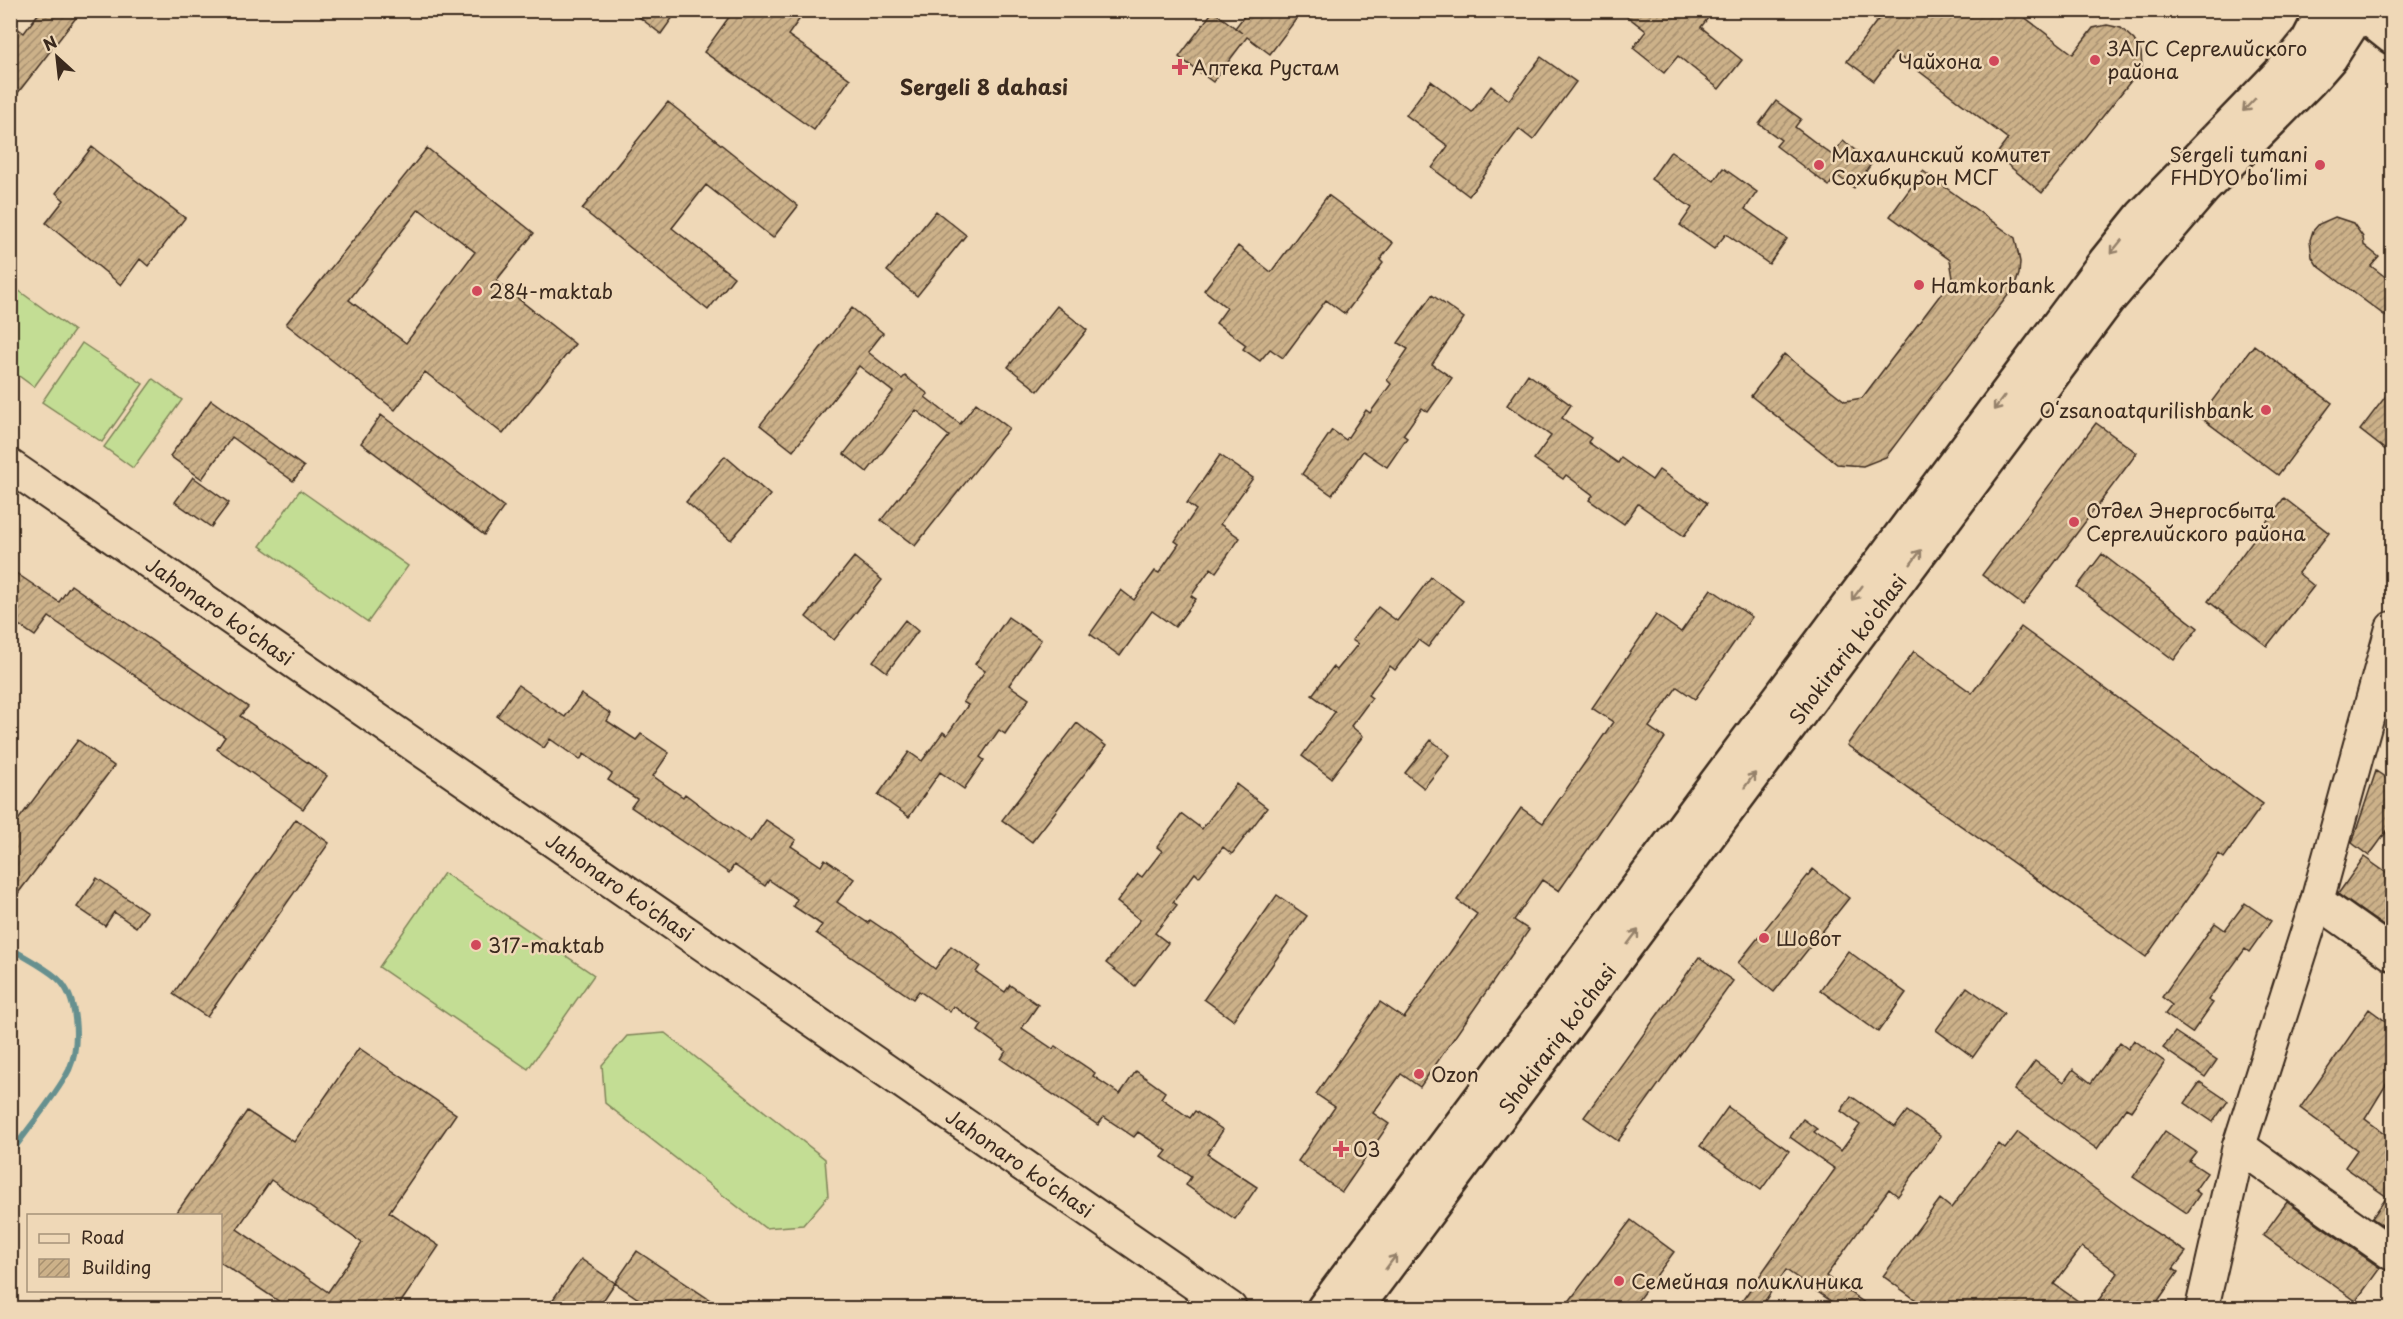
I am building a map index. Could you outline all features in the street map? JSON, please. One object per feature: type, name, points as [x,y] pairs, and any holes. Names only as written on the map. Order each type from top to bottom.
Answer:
[{"type":"main road","name":"Shokirariq ko'chasi","points":[[1324,1308],[2104,262],[2142,216],[2290,63],[2308,41],[2324,10]]},
{"type":"main road","name":"Shokirariq ko'chasi","points":[[1356,1308],[2108,300],[2203,189],[2309,82],[2360,11]]},
{"type":"main road","points":[[2360,11],[2392,37]]},
{"type":"street","name":"Jahonaro ko'chasi","points":[[10,466],[1230,1308]]},
{"type":"street","points":[[2202,1308],[2239,1146],[2317,901],[2389,661],[2392,628]]},
{"type":"street","points":[[2317,901],[2392,954]]},
{"type":"street","points":[[2239,1146],[2392,1254]]},
{"type":"green space","points":[[11,285],[74,331],[34,387],[11,370]]},
{"type":"green space","points":[[82,343],[143,384],[102,442],[42,402]]},
{"type":"green space","points":[[153,379],[182,400],[133,468],[104,447]]},
{"type":"green space","points":[[300,490],[408,566],[368,622],[260,546]]},
{"type":"green space","points":[[444,873],[594,975],[528,1069],[379,967]]},
{"type":"green space","points":[[665,1033],[825,1159],[828,1196],[803,1225],[765,1228],[605,1103],[602,1065],[627,1036]]},
{"type":"building","points":[[41,10],[82,10],[10,103],[10,23],[24,33]]},
{"type":"building","points":[[630,10],[678,10],[661,34]]},
{"type":"building","points":[[734,10],[806,10],[788,35],[850,79],[814,130],[704,52]]},
{"type":"building","points":[[1249,10],[1303,10],[1270,54],[1247,37],[1213,82],[1179,57],[1213,11],[1235,28]]},
{"type":"building","points":[[1619,10],[1714,10],[1701,27],[1742,60],[1719,89],[1678,56],[1664,73],[1633,48],[1646,31]]},
{"type":"building","points":[[1885,10],[2015,10],[2073,54],[2093,28],[2107,25],[2121,28],[2134,40],[2141,52],[2142,67],[2042,193],[1996,155],[2008,139],[1895,53],[1874,81],[1847,61]]},
{"type":"building","points":[[1541,57],[1576,82],[1533,140],[1519,129],[1469,196],[1432,168],[1448,146],[1406,115],[1431,81],[1472,112],[1491,86],[1509,100]]},
{"type":"building","points":[[1776,101],[1801,119],[1795,127],[1832,155],[1843,141],[1872,163],[1854,188],[1836,175],[1829,186],[1776,146],[1781,140],[1759,124]]},
{"type":"building","points":[[668,102],[798,206],[773,238],[706,185],[672,228],[734,277],[708,310],[582,209]]},
{"type":"building","points":[[92,147],[185,218],[148,266],[140,259],[121,285],[46,223],[64,200],[56,193]]},
{"type":"building","name":"284-maktab","points":[[427,148],[534,233],[496,281],[575,344],[503,434],[425,372],[395,410],[286,324]],"holes":[[[419,209],[475,252],[406,343],[349,300]]]},
{"type":"building","points":[[1671,151],[1714,181],[1723,168],[1757,192],[1745,209],[1787,239],[1769,264],[1726,234],[1714,249],[1680,225],[1692,208],[1651,179]]},
{"type":"building","points":[[1923,171],[2015,238],[2020,262],[2019,274],[2015,286],[1886,457],[1863,466],[1837,464],[1751,396],[1784,354],[1845,401],[1862,398],[1953,278],[1950,260],[1890,216]]},
{"type":"building","points":[[1328,195],[1393,243],[1380,260],[1383,263],[1345,314],[1326,300],[1283,358],[1270,349],[1260,361],[1243,349],[1246,345],[1216,323],[1227,308],[1204,290],[1238,246],[1271,272]]},
{"type":"building","points":[[936,211],[966,235],[917,296],[887,271]]},
{"type":"building","points":[[2335,217],[2353,223],[2363,237],[2364,245],[2379,257],[2371,266],[2392,282],[2392,321],[2317,265],[2312,257],[2310,240],[2313,231],[2319,224]]},
{"type":"building","points":[[1432,295],[1464,318],[1432,364],[1452,378],[1428,412],[1422,408],[1403,435],[1407,438],[1387,467],[1363,451],[1332,495],[1302,474],[1332,430],[1346,440],[1366,410],[1370,413],[1391,384],[1387,380],[1408,349],[1398,343]]},
{"type":"building","points":[[1057,306],[1087,330],[1038,391],[1008,367]]},
{"type":"building","points":[[852,308],[883,333],[868,352],[902,379],[905,376],[928,394],[925,397],[960,424],[976,403],[1009,428],[915,546],[881,520],[949,436],[916,410],[867,472],[844,454],[893,392],[859,366],[793,451],[760,425]]},
{"type":"building","points":[[2254,345],[2332,403],[2278,475],[2200,417]]},
{"type":"building","points":[[1528,374],[1571,405],[1562,418],[1591,438],[1588,442],[1618,463],[1621,458],[1652,480],[1659,470],[1707,503],[1684,536],[1638,504],[1624,524],[1589,500],[1593,495],[1566,475],[1563,479],[1534,459],[1551,436],[1507,405]]},
{"type":"building","points":[[2392,388],[2392,455],[2360,430]]},
{"type":"building","points":[[211,400],[304,467],[293,481],[232,437],[202,479],[170,456]]},
{"type":"building","points":[[381,415],[504,507],[484,535],[361,443]]},
{"type":"building","points":[[2096,423],[2137,453],[2023,605],[1982,575]]},
{"type":"building","points":[[1220,455],[1253,478],[1220,524],[1240,538],[1216,572],[1211,568],[1191,596],[1196,599],[1175,627],[1152,611],[1120,656],[1090,634],[1121,590],[1134,600],[1155,571],[1159,573],[1179,544],[1175,541],[1196,510],[1187,503]]},
{"type":"building","points":[[725,456],[770,495],[731,540],[686,502]]},
{"type":"building","points":[[193,477],[229,503],[211,527],[175,502]]},
{"type":"building","points":[[2284,498],[2329,533],[2298,573],[2314,586],[2267,646],[2208,601]]},
{"type":"building","points":[[2102,554],[2198,628],[2174,660],[2077,587]]},
{"type":"building","points":[[854,557],[882,580],[834,640],[806,617]]},
{"type":"building","points":[[10,569],[59,602],[71,585],[248,707],[240,716],[327,776],[303,809],[217,749],[225,737],[49,617],[35,636],[10,619]]},
{"type":"building","points":[[1431,577],[1463,601],[1428,647],[1418,640],[1395,670],[1390,666],[1368,695],[1372,698],[1351,726],[1363,736],[1331,778],[1302,756],[1335,712],[1312,695],[1333,667],[1337,670],[1358,644],[1352,640],[1378,607],[1397,621]]},
{"type":"building","points":[[1711,589],[1752,617],[1695,699],[1677,687],[1649,727],[1665,738],[1559,891],[1542,880],[1514,920],[1529,930],[1420,1087],[1401,1074],[1373,1113],[1389,1124],[1342,1192],[1298,1161],[1335,1107],[1316,1094],[1380,1002],[1404,1018],[1477,914],[1457,900],[1521,808],[1543,823],[1613,722],[1592,708],[1656,615],[1681,632]]},
{"type":"building","points":[[1008,617],[1041,640],[1009,685],[1029,699],[1005,734],[999,730],[980,757],[984,760],[964,789],[940,772],[909,817],[878,795],[909,752],[922,761],[943,732],[947,735],[968,705],[963,702],[985,671],[975,664]]},
{"type":"building","points":[[905,620],[918,631],[887,672],[873,661]]},
{"type":"building","points":[[2021,627],[2263,804],[2224,858],[2219,854],[2146,957],[1847,745],[1914,651],[1972,693]]},
{"type":"building","points":[[518,685],[565,717],[581,694],[611,714],[607,721],[636,740],[641,734],[669,753],[653,776],[683,797],[685,794],[750,843],[766,820],[796,840],[791,846],[821,866],[825,859],[854,879],[837,902],[868,923],[870,920],[885,930],[935,969],[951,946],[980,966],[976,972],[1005,992],[1010,985],[1038,1005],[1022,1028],[1053,1049],[1055,1046],[1095,1073],[1093,1076],[1120,1094],[1136,1071],[1165,1092],[1161,1098],[1190,1118],[1195,1111],[1223,1130],[1207,1154],[1257,1187],[1235,1219],[1186,1185],[1191,1177],[1162,1157],[1167,1151],[1138,1132],[1134,1137],[1104,1117],[1098,1125],[1001,1059],[1006,1051],[978,1031],[982,1025],[953,1006],[950,1012],[919,991],[913,999],[816,933],[822,925],[793,906],[797,899],[769,880],[765,886],[734,865],[729,873],[631,807],[637,799],[608,780],[612,774],[584,754],[580,760],[550,739],[544,748],[497,716]]},
{"type":"building","points":[[1077,723],[1106,746],[1032,842],[1002,820]]},
{"type":"building","points":[[78,740],[114,766],[10,904],[10,831]]},
{"type":"building","points":[[1431,740],[1450,755],[1424,788],[1405,773]]},
{"type":"building","points":[[2376,771],[2392,782],[2392,824],[2369,856],[2352,843]]},
{"type":"building","points":[[1236,784],[1267,808],[1232,854],[1223,847],[1199,877],[1195,873],[1173,902],[1177,905],[1155,933],[1168,943],[1135,986],[1106,963],[1140,920],[1117,902],[1138,874],[1142,877],[1162,851],[1157,847],[1182,814],[1202,829]]},
{"type":"building","points":[[296,819],[329,843],[207,1017],[173,994]]},
{"type":"building","points":[[2364,857],[2392,877],[2392,932],[2338,894]]},
{"type":"building","points":[[1813,869],[1849,898],[1774,992],[1738,963]]},
{"type":"building","points":[[97,878],[147,912],[136,927],[114,912],[105,926],[77,907]]},
{"type":"building","points":[[1277,895],[1307,916],[1233,1020],[1204,999]]},
{"type":"building","points":[[2245,903],[2271,921],[2249,952],[2245,949],[2208,1000],[2213,1003],[2192,1033],[2165,1014],[2172,1005],[2162,997],[2215,923],[2225,930]]},
{"type":"building","points":[[1848,951],[1906,993],[1878,1032],[1820,990]]},
{"type":"building","points":[[1699,957],[1733,981],[1618,1141],[1584,1117]]},
{"type":"building","points":[[1967,987],[2004,1014],[1973,1057],[1936,1030]]},
{"type":"building","points":[[2369,1009],[2392,1026],[2392,1075],[2365,1119],[2392,1139],[2392,1232],[2372,1218],[2387,1197],[2345,1167],[2357,1150],[2300,1108]]},
{"type":"building","points":[[2175,1032],[2217,1060],[2205,1077],[2163,1048]]},
{"type":"building","points":[[2134,1040],[2165,1062],[2131,1111],[2126,1108],[2097,1149],[2014,1090],[2035,1061],[2064,1082],[2073,1069],[2091,1083],[2120,1043],[2128,1049]]},
{"type":"building","points":[[359,1048],[456,1114],[389,1212],[439,1246],[397,1308],[289,1308],[222,1263],[222,1214],[176,1214],[247,1111],[294,1142]],"holes":[[[271,1180],[362,1243],[328,1292],[237,1229]]]},
{"type":"building","points":[[2200,1082],[2228,1101],[2213,1122],[2185,1103]]},
{"type":"building","points":[[1851,1096],[1895,1127],[1907,1111],[1941,1136],[1898,1196],[1889,1189],[1826,1276],[1872,1308],[1841,1308],[1786,1270],[1760,1308],[1737,1308],[1835,1169],[1790,1137],[1803,1119],[1817,1129],[1814,1132],[1841,1151],[1860,1125],[1841,1111]]},
{"type":"building","points":[[1728,1107],[1789,1151],[1761,1190],[1700,1146]]},
{"type":"building","points":[[2165,1131],[2196,1152],[2189,1161],[2207,1173],[2195,1190],[2200,1194],[2187,1213],[2133,1177]]},
{"type":"building","points":[[2018,1132],[2144,1225],[2186,1252],[2173,1269],[2178,1272],[2153,1308],[2093,1308],[2118,1273],[2082,1247],[2054,1284],[2088,1308],[1927,1308],[1883,1276],[1940,1199],[1951,1208],[1999,1144],[2005,1149]]},
{"type":"building","points":[[2287,1202],[2380,1268],[2356,1301],[2263,1235]]},
{"type":"building","name":"Семейная поликлиника","points":[[1631,1220],[1674,1252],[1632,1308],[1564,1308]]},
{"type":"building","points":[[637,1251],[722,1308],[652,1308],[615,1283]]},
{"type":"building","points":[[581,1259],[615,1283],[598,1308],[547,1308]]},
{"type":"waterway","points":[[10,948],[46,970],[64,986],[73,1009],[76,1035],[73,1060],[64,1080],[10,1154]]},
{"type":"place","name":"ЗАГС Сергелийского района","points":[[2095,60]]},
{"type":"place","name":"Чайхона","points":[[1994,61]]},
{"type":"place","name":"Аптека Рустам","points":[[1180,67]]},
{"type":"place","name":"Махалинский комитет Сохибқирон МСГ","points":[[1819,165]]},
{"type":"place","name":"Sergeli tumani FHDYO boʻlimi","points":[[2320,165]]},
{"type":"place","name":"Hamkorbank","points":[[1919,285]]},
{"type":"place","name":"284-maktab","points":[[477,291]]},
{"type":"place","name":"Oʻzsanoatqurilishbank","points":[[2266,410]]},
{"type":"place","name":"Отдел Энергосбыта Сергелийского района","points":[[2074,522]]},
{"type":"place","name":"Шовот","points":[[1764,938]]},
{"type":"place","name":"317-maktab","points":[[476,945]]},
{"type":"place","name":"Ozon","points":[[1419,1074]]},
{"type":"place","name":"03","points":[[1341,1149]]},
{"type":"place","name":"Семейная поликлиника","points":[[1619,1281]]},
{"type":"district","name":"Sergeli 8 dahasi","points":[[984,86]]}]
